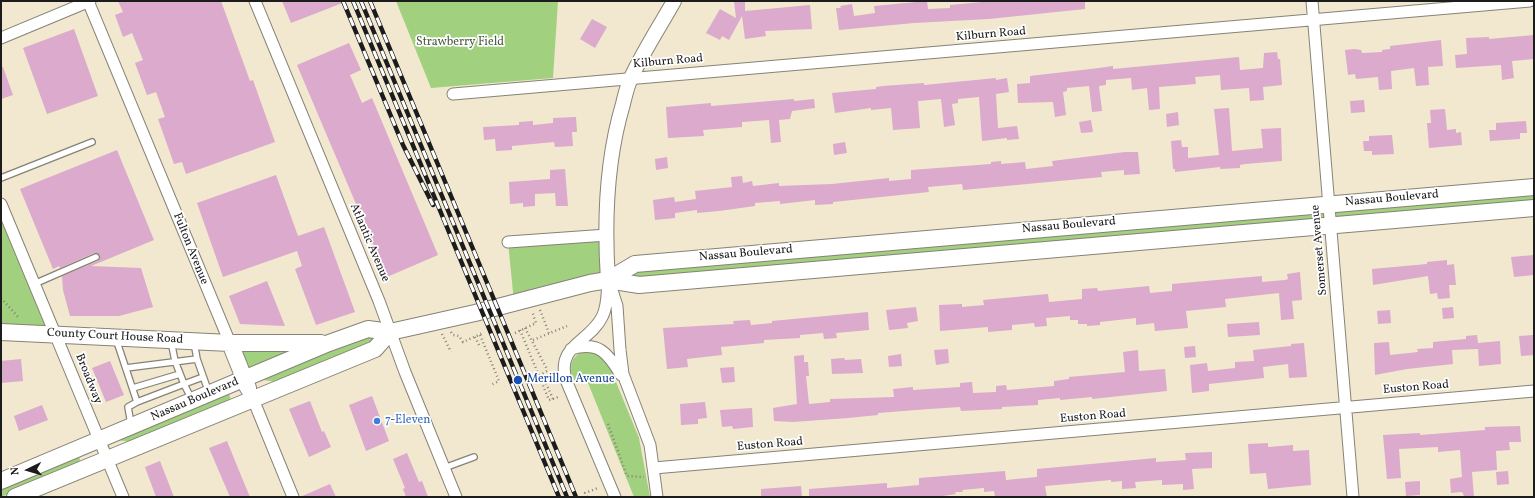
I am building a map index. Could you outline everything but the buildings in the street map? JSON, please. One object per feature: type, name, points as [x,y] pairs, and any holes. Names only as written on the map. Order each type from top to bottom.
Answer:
[{"type":"main road","name":"Nassau Boulevard","points":[[1,481],[329,343],[368,329],[390,332],[475,313],[572,287],[608,280],[635,264],[1534,187]]},
{"type":"main road","name":"Nassau Boulevard","points":[[608,280],[639,285],[1534,208]]},
{"type":"main road","name":"County Court House Road","points":[[1,332],[230,343],[329,343]]},
{"type":"main road","name":"Nassau Boulevard","points":[[15,497],[375,349],[390,332]]},
{"type":"main road","name":"Fulton Avenue","points":[[230,343],[253,399]]},
{"type":"street","points":[[1,38],[89,1]]},
{"type":"street","name":"Fulton Avenue","points":[[89,1],[230,343]]},
{"type":"street","name":"Atlantic Avenue","points":[[255,1],[456,497]]},
{"type":"street","points":[[615,497],[565,375],[565,358],[571,349],[595,327],[602,316],[608,280],[606,235],[608,185],[612,150],[630,79],[674,1]]},
{"type":"street","name":"Somerset Avenue","points":[[1312,1],[1353,497]]},
{"type":"street","name":"Kilburn Road","points":[[453,94],[1530,1]]},
{"type":"street","name":"Broadway","points":[[1,204],[123,497]]},
{"type":"street","points":[[508,242],[606,235]]},
{"type":"street","points":[[608,280],[617,306],[620,350],[626,384]]},
{"type":"street","points":[[571,349],[587,347],[602,350],[610,357],[626,384],[648,437],[654,468],[657,497]]},
{"type":"street","name":"Euston Road","points":[[654,468],[1534,391]]},
{"type":"street","name":"Fulton Avenue","points":[[253,399],[293,497]]},
{"type":"lane","points":[[1,178],[92,142]]},
{"type":"lane","points":[[34,284],[96,257]]},
{"type":"lane","points":[[115,337],[137,402]]},
{"type":"lane","points":[[170,340],[175,361],[192,401]]},
{"type":"lane","points":[[193,341],[209,394]]},
{"type":"lane","points":[[126,368],[198,359]]},
{"type":"lane","points":[[133,388],[180,374]]},
{"type":"lane","points":[[131,426],[128,407],[137,402],[203,377]]},
{"type":"lane","points":[[444,468],[474,457]]},
{"type":"path","points":[[1,298],[20,319]]},
{"type":"path","points":[[515,332],[536,323],[531,311]]},
{"type":"path","points":[[541,313],[549,333]]},
{"type":"path","points":[[533,340],[567,326]]},
{"type":"path","points":[[525,328],[529,338],[533,340],[547,370],[542,374],[553,399]]},
{"type":"path","points":[[449,330],[453,335],[459,336],[463,342],[484,333]]},
{"type":"path","points":[[520,330],[549,400],[558,397]]},
{"type":"path","points":[[480,335],[499,381],[491,385]]},
{"type":"path","points":[[444,336],[451,352]]},
{"type":"path","points":[[475,337],[479,346]]},
{"type":"path","points":[[608,424],[627,476],[646,477]]},
{"type":"path","points":[[587,497],[586,493],[598,488]]},
{"type":"green space","name":"Strawberry Field","points":[[396,1],[558,1],[553,78],[431,88]]},
{"type":"green space","points":[[1534,186],[1534,206],[663,282],[618,277],[635,264]]},
{"type":"green space","points":[[1,203],[55,334],[1,332]]},
{"type":"green space","points":[[607,235],[608,280],[514,302],[508,242]]},
{"type":"green space","points":[[375,333],[375,341],[277,382],[263,380],[262,378]]},
{"type":"green space","points":[[233,345],[316,346],[245,375]]},
{"type":"green space","points":[[585,351],[594,352],[607,360],[639,438],[650,497],[634,497],[586,378],[574,382],[571,372],[573,360],[580,353]]},
{"type":"green space","points":[[229,394],[231,400],[132,442],[117,440]]},
{"type":"green space","points":[[78,457],[80,459],[79,465],[1,497],[1,487]]},
{"type":"railway","points":[[343,1],[403,145],[433,205]]},
{"type":"railway","points":[[353,1],[559,497]]},
{"type":"railway","points":[[361,1],[567,497]]},
{"type":"railway","points":[[370,1],[576,497]]},
{"type":"place","name":"Merillon Avenue","points":[[518,380]]},
{"type":"place","name":"7-Eleven","points":[[377,421]]}]
